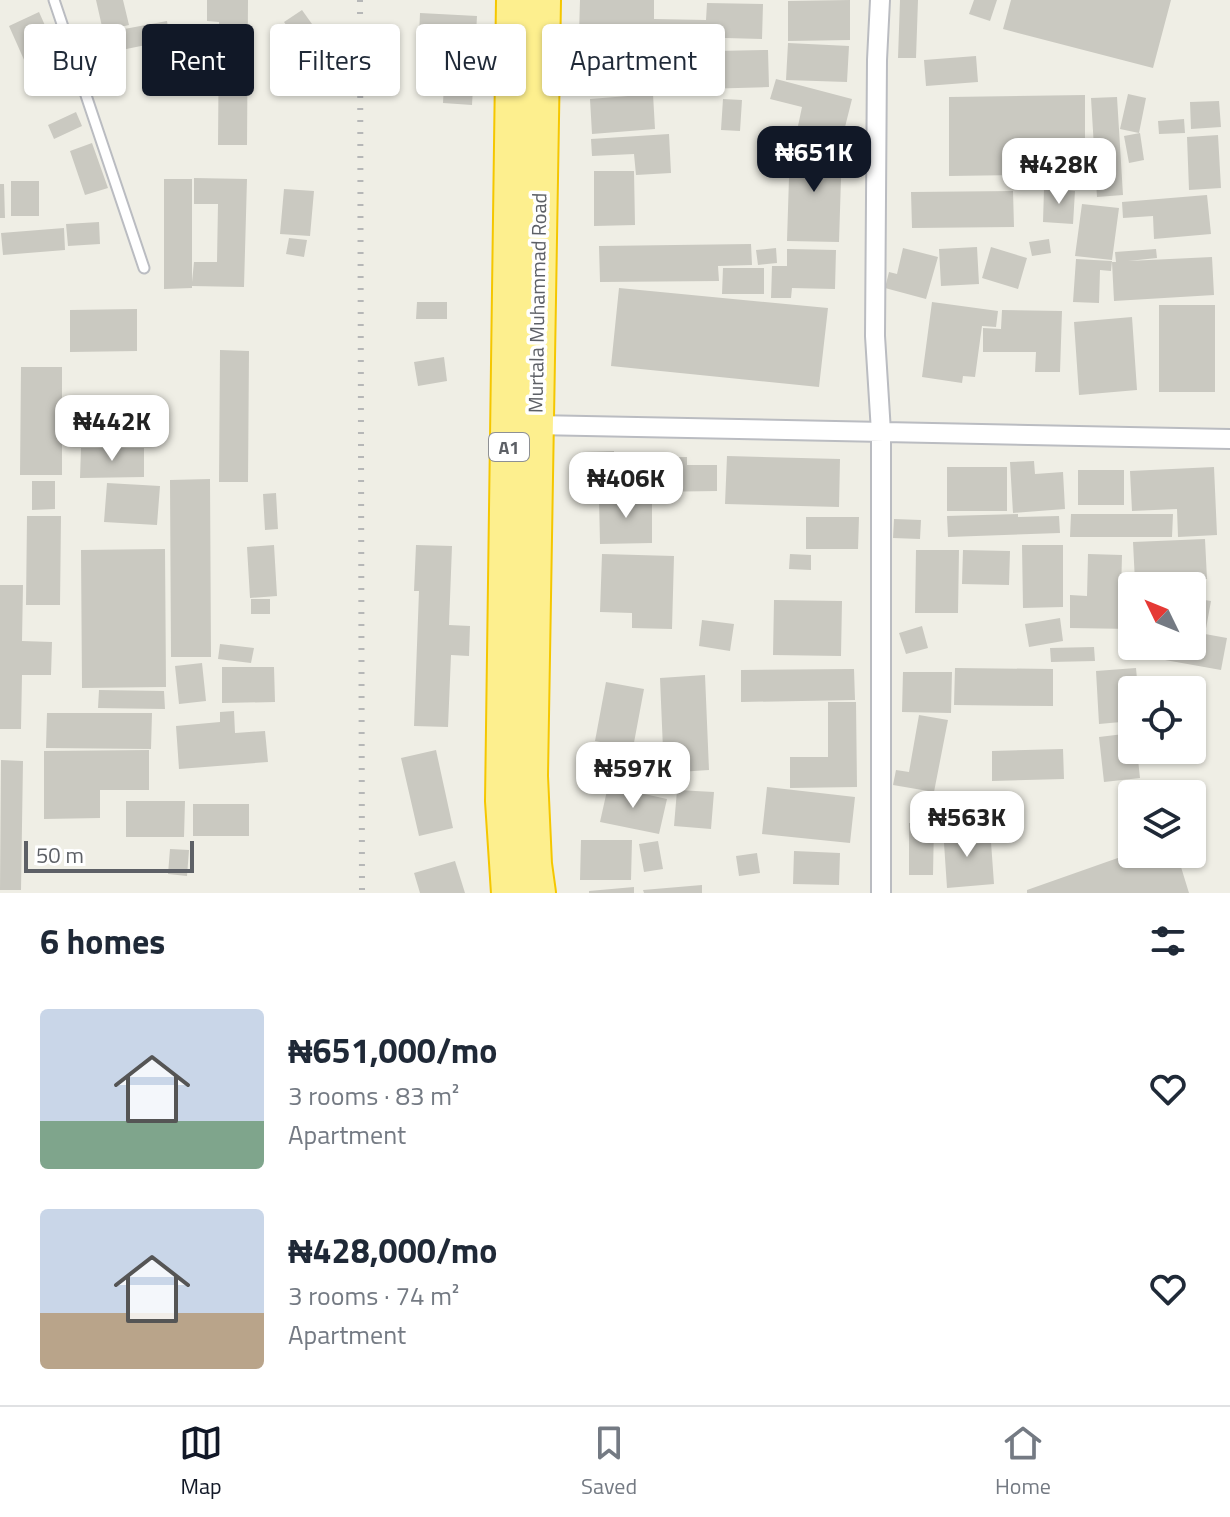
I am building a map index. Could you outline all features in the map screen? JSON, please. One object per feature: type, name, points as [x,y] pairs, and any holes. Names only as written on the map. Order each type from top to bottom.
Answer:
[{"type":"highway","name":"Murtala Muhammad Road","points":[[509,893],[503,801],[514,0]]},
{"type":"highway","name":"Murtala Muhammad Road","points":[[538,893],[530,776],[543,0]]},
{"type":"street","points":[[880,0],[875,336],[881,432],[881,893]]},
{"type":"street","points":[[535,425],[1230,439]]},
{"type":"lane","points":[[54,0],[144,268]]},
{"type":"building","points":[[96,0],[123,0],[129,25],[101,24]]},
{"type":"building","points":[[207,0],[248,0],[248,24],[207,21]]},
{"type":"building","points":[[580,0],[654,0],[654,19],[706,20],[707,3],[763,4],[762,39],[725,38],[725,24],[579,24]]},
{"type":"building","points":[[850,0],[850,40],[788,41],[788,1]]},
{"type":"building","points":[[900,0],[918,0],[916,58],[898,58]]},
{"type":"building","points":[[974,0],[997,0],[990,21],[969,14]]},
{"type":"building","points":[[1011,0],[1171,0],[1153,68],[1003,29]]},
{"type":"building","points":[[302,10],[312,24],[285,24],[284,22]]},
{"type":"building","points":[[39,12],[44,24],[24,24],[24,60],[9,26]]},
{"type":"building","points":[[420,13],[477,16],[477,24],[420,24]]},
{"type":"building","points":[[142,26],[142,46],[126,49],[126,29]]},
{"type":"building","points":[[788,43],[849,46],[847,82],[786,80]]},
{"type":"building","points":[[768,50],[769,87],[725,88],[725,51]]},
{"type":"building","points":[[976,56],[978,82],[926,86],[924,60]]},
{"type":"building","points":[[776,79],[852,99],[841,143],[824,138],[826,133],[798,126],[802,107],[770,99]]},
{"type":"building","points":[[1128,94],[1146,98],[1139,133],[1120,129]]},
{"type":"building","points":[[1085,95],[1085,174],[949,176],[949,97]]},
{"type":"building","points":[[218,96],[247,96],[247,145],[218,145]]},
{"type":"building","points":[[443,96],[473,96],[472,105],[443,103]]},
{"type":"building","points":[[653,96],[655,129],[592,134],[590,99]]},
{"type":"building","points":[[1117,97],[1123,195],[1097,197],[1091,98]]},
{"type":"building","points":[[723,99],[742,100],[740,131],[721,130]]},
{"type":"building","points":[[1219,101],[1221,127],[1191,129],[1190,102]]},
{"type":"building","points":[[76,112],[82,126],[54,139],[48,125]]},
{"type":"building","points":[[1184,119],[1185,133],[1159,134],[1158,121]]},
{"type":"building","points":[[1140,133],[1144,160],[1129,163],[1124,136]]},
{"type":"building","points":[[669,134],[671,173],[636,175],[634,154],[592,156],[591,139]]},
{"type":"building","points":[[1218,135],[1221,188],[1189,190],[1187,137]]},
{"type":"building","points":[[92,143],[108,188],[85,195],[70,151]]},
{"type":"building","points":[[790,146],[842,147],[839,242],[787,241]]},
{"type":"building","points":[[594,171],[634,171],[635,225],[594,226]]},
{"type":"building","points":[[194,178],[247,179],[244,287],[164,289],[164,179],[192,179],[192,282],[194,262],[217,262],[218,204],[194,204]]},
{"type":"building","points":[[11,181],[39,181],[39,216],[11,216]]},
{"type":"building","points":[[0,184],[4,184],[5,218],[0,218]]},
{"type":"building","points":[[284,189],[314,191],[310,236],[280,234]]},
{"type":"building","points":[[1044,189],[1075,191],[1073,224],[1043,222]]},
{"type":"building","points":[[1013,191],[1014,227],[912,228],[911,192]]},
{"type":"building","points":[[1207,195],[1211,234],[1154,239],[1153,216],[1123,218],[1122,202]]},
{"type":"building","points":[[1082,204],[1119,208],[1112,260],[1075,256]]},
{"type":"building","points":[[99,222],[100,244],[68,246],[66,224]]},
{"type":"building","points":[[64,228],[65,250],[3,255],[1,233]]},
{"type":"building","points":[[289,238],[307,240],[304,257],[286,254]]},
{"type":"building","points":[[1049,239],[1051,253],[1032,256],[1029,242]]},
{"type":"building","points":[[751,244],[752,265],[718,266],[719,281],[600,282],[599,246]]},
{"type":"building","points":[[977,247],[979,284],[941,286],[939,249]]},
{"type":"building","points":[[991,247],[1027,258],[1018,289],[982,278]]},
{"type":"building","points":[[776,248],[777,263],[758,265],[756,250]]},
{"type":"building","points":[[903,248],[938,257],[926,299],[885,288],[889,272],[897,274]]},
{"type":"building","points":[[787,249],[836,250],[835,289],[792,288],[791,298],[771,298],[772,266],[787,266]]},
{"type":"building","points":[[1156,249],[1157,258],[1128,261],[1212,257],[1214,295],[1114,301],[1112,262],[1116,262],[1115,252]]},
{"type":"building","points":[[1076,259],[1112,261],[1111,271],[1100,270],[1099,303],[1073,302]]},
{"type":"building","points":[[723,268],[764,268],[764,294],[722,294]]},
{"type":"building","points":[[619,288],[828,308],[819,387],[611,366]]},
{"type":"building","points":[[417,302],[447,302],[447,319],[416,319]]},
{"type":"building","points":[[932,302],[998,311],[996,327],[982,326],[975,377],[963,376],[962,383],[922,377]]},
{"type":"building","points":[[1159,305],[1215,305],[1215,392],[1159,392]]},
{"type":"building","points":[[137,309],[137,351],[70,352],[70,310]]},
{"type":"building","points":[[1002,310],[1062,311],[1060,372],[1035,372],[1036,352],[983,352],[983,328],[1001,329]]},
{"type":"building","points":[[1132,317],[1137,390],[1079,395],[1074,322]]},
{"type":"building","points":[[220,350],[249,351],[248,482],[219,482]]},
{"type":"building","points":[[444,357],[447,381],[418,386],[414,362]]},
{"type":"building","points":[[21,367],[62,367],[62,475],[20,475]]},
{"type":"building","points":[[81,448],[144,448],[144,477],[80,478]]},
{"type":"building","points":[[614,451],[614,458],[687,457],[687,465],[717,465],[717,491],[582,493],[582,452]]},
{"type":"building","points":[[727,456],[840,459],[839,507],[725,504]]},
{"type":"building","points":[[1034,461],[1035,474],[1063,472],[1065,509],[1013,513],[1010,462]]},
{"type":"building","points":[[947,467],[1007,467],[1007,511],[947,511]]},
{"type":"building","points":[[1214,467],[1217,535],[1178,537],[1177,509],[1132,511],[1130,471]]},
{"type":"building","points":[[1078,470],[1124,470],[1124,505],[1078,505]]},
{"type":"building","points":[[210,479],[211,657],[171,657],[170,480]]},
{"type":"building","points":[[32,481],[55,481],[55,509],[32,510]]},
{"type":"building","points":[[107,483],[160,486],[157,525],[104,522]]},
{"type":"building","points":[[276,493],[278,529],[265,530],[263,494]]},
{"type":"building","points":[[652,496],[652,543],[600,544],[599,498]]},
{"type":"building","points":[[1018,514],[1018,517],[1059,516],[1060,533],[948,537],[947,516]]},
{"type":"building","points":[[1071,514],[1173,514],[1172,537],[1070,537]]},
{"type":"building","points":[[27,516],[61,516],[60,605],[26,605]]},
{"type":"building","points":[[806,517],[859,517],[858,549],[806,549]]},
{"type":"building","points":[[894,519],[921,520],[920,539],[893,538]]},
{"type":"building","points":[[1205,539],[1207,579],[1206,572],[1134,572],[1133,542]]},
{"type":"building","points":[[274,545],[277,596],[250,598],[247,547]]},
{"type":"building","points":[[416,545],[452,546],[449,625],[470,626],[469,656],[451,655],[448,727],[414,726],[419,591],[414,591]]},
{"type":"building","points":[[1022,545],[1063,545],[1063,607],[1023,608]]},
{"type":"building","points":[[165,549],[166,687],[82,688],[81,550]]},
{"type":"building","points":[[916,550],[959,550],[958,613],[915,613]]},
{"type":"building","points":[[963,550],[1010,551],[1009,585],[962,584]]},
{"type":"building","points":[[602,554],[674,556],[672,629],[632,628],[632,613],[600,612]]},
{"type":"building","points":[[790,554],[811,555],[811,570],[789,569]]},
{"type":"building","points":[[1088,554],[1122,555],[1122,572],[1118,572],[1118,629],[1070,628],[1070,595],[1087,596]]},
{"type":"building","points":[[0,585],[23,585],[22,641],[52,642],[51,675],[22,675],[21,729],[0,729]]},
{"type":"building","points":[[251,599],[270,599],[270,614],[251,614]]},
{"type":"building","points":[[774,600],[842,601],[841,656],[773,655]]},
{"type":"building","points":[[1206,600],[1211,601],[1206,628]]},
{"type":"building","points":[[1060,618],[1063,641],[1029,647],[1025,624]]},
{"type":"building","points":[[702,620],[734,624],[730,651],[699,646]]},
{"type":"building","points":[[922,626],[928,648],[906,654],[899,633]]},
{"type":"building","points":[[1206,634],[1227,638],[1221,670],[1165,660],[1206,660]]},
{"type":"building","points":[[220,644],[254,648],[251,663],[218,659]]},
{"type":"building","points":[[1094,647],[1095,661],[1051,662],[1050,648]]},
{"type":"building","points":[[202,663],[206,701],[179,704],[175,666]]},
{"type":"building","points":[[222,667],[274,667],[275,702],[222,703]]},
{"type":"building","points":[[955,668],[1053,669],[1053,706],[954,705]]},
{"type":"building","points":[[1136,668],[1137,676],[1118,676],[1118,722],[1099,724],[1096,671]]},
{"type":"building","points":[[854,669],[855,700],[741,702],[741,670]]},
{"type":"building","points":[[903,672],[952,672],[951,713],[902,712]]},
{"type":"building","points":[[705,675],[709,770],[664,773],[660,678]]},
{"type":"building","points":[[606,682],[644,689],[633,748],[595,741]]},
{"type":"building","points":[[99,690],[164,691],[165,709],[98,708]]},
{"type":"building","points":[[828,702],[856,702],[857,787],[790,788],[790,757],[828,757]]},
{"type":"building","points":[[234,711],[235,733],[265,731],[268,762],[179,769],[176,726],[220,722],[220,712]]},
{"type":"building","points":[[47,713],[152,713],[151,749],[46,748]]},
{"type":"building","points":[[919,715],[948,720],[934,792],[893,785],[896,770],[909,772]]},
{"type":"building","points":[[1118,735],[1118,764],[1138,764],[1140,778],[1104,782],[1099,737]]},
{"type":"building","points":[[1063,749],[1064,779],[992,781],[992,751]]},
{"type":"building","points":[[149,750],[149,790],[100,790],[100,818],[44,819],[44,751]]},
{"type":"building","points":[[436,750],[453,828],[419,836],[401,758]]},
{"type":"building","points":[[1,760],[23,761],[21,890],[0,890]]},
{"type":"building","points":[[608,786],[667,799],[659,834],[600,822]]},
{"type":"building","points":[[767,787],[855,797],[850,843],[762,834]]},
{"type":"building","points":[[677,790],[714,792],[711,829],[674,826]]},
{"type":"building","points":[[970,791],[1000,804],[992,822],[962,810]]},
{"type":"building","points":[[126,801],[185,801],[184,837],[126,837]]},
{"type":"building","points":[[193,804],[249,804],[249,836],[193,836]]},
{"type":"building","points":[[909,823],[934,823],[933,875],[909,875]]},
{"type":"building","points":[[970,825],[971,844],[991,842],[994,884],[947,888],[943,828]]},
{"type":"building","points":[[581,840],[632,840],[631,880],[580,880]]},
{"type":"building","points":[[658,841],[663,869],[644,872],[639,844]]},
{"type":"building","points":[[170,849],[189,850],[187,876],[168,874]]},
{"type":"building","points":[[794,851],[840,853],[839,885],[793,884]]},
{"type":"building","points":[[757,853],[760,873],[739,876],[736,856]]},
{"type":"building","points":[[1118,858],[1118,868],[1181,868],[1189,893],[1027,893],[1027,890]]},
{"type":"building","points":[[455,861],[465,893],[420,893],[414,873]]},
{"type":"building","points":[[702,885],[702,893],[644,893],[643,890]]},
{"type":"building","points":[[634,887],[634,893],[589,893],[589,891]]},
{"type":"railway","points":[[360,0],[362,893]]}]
